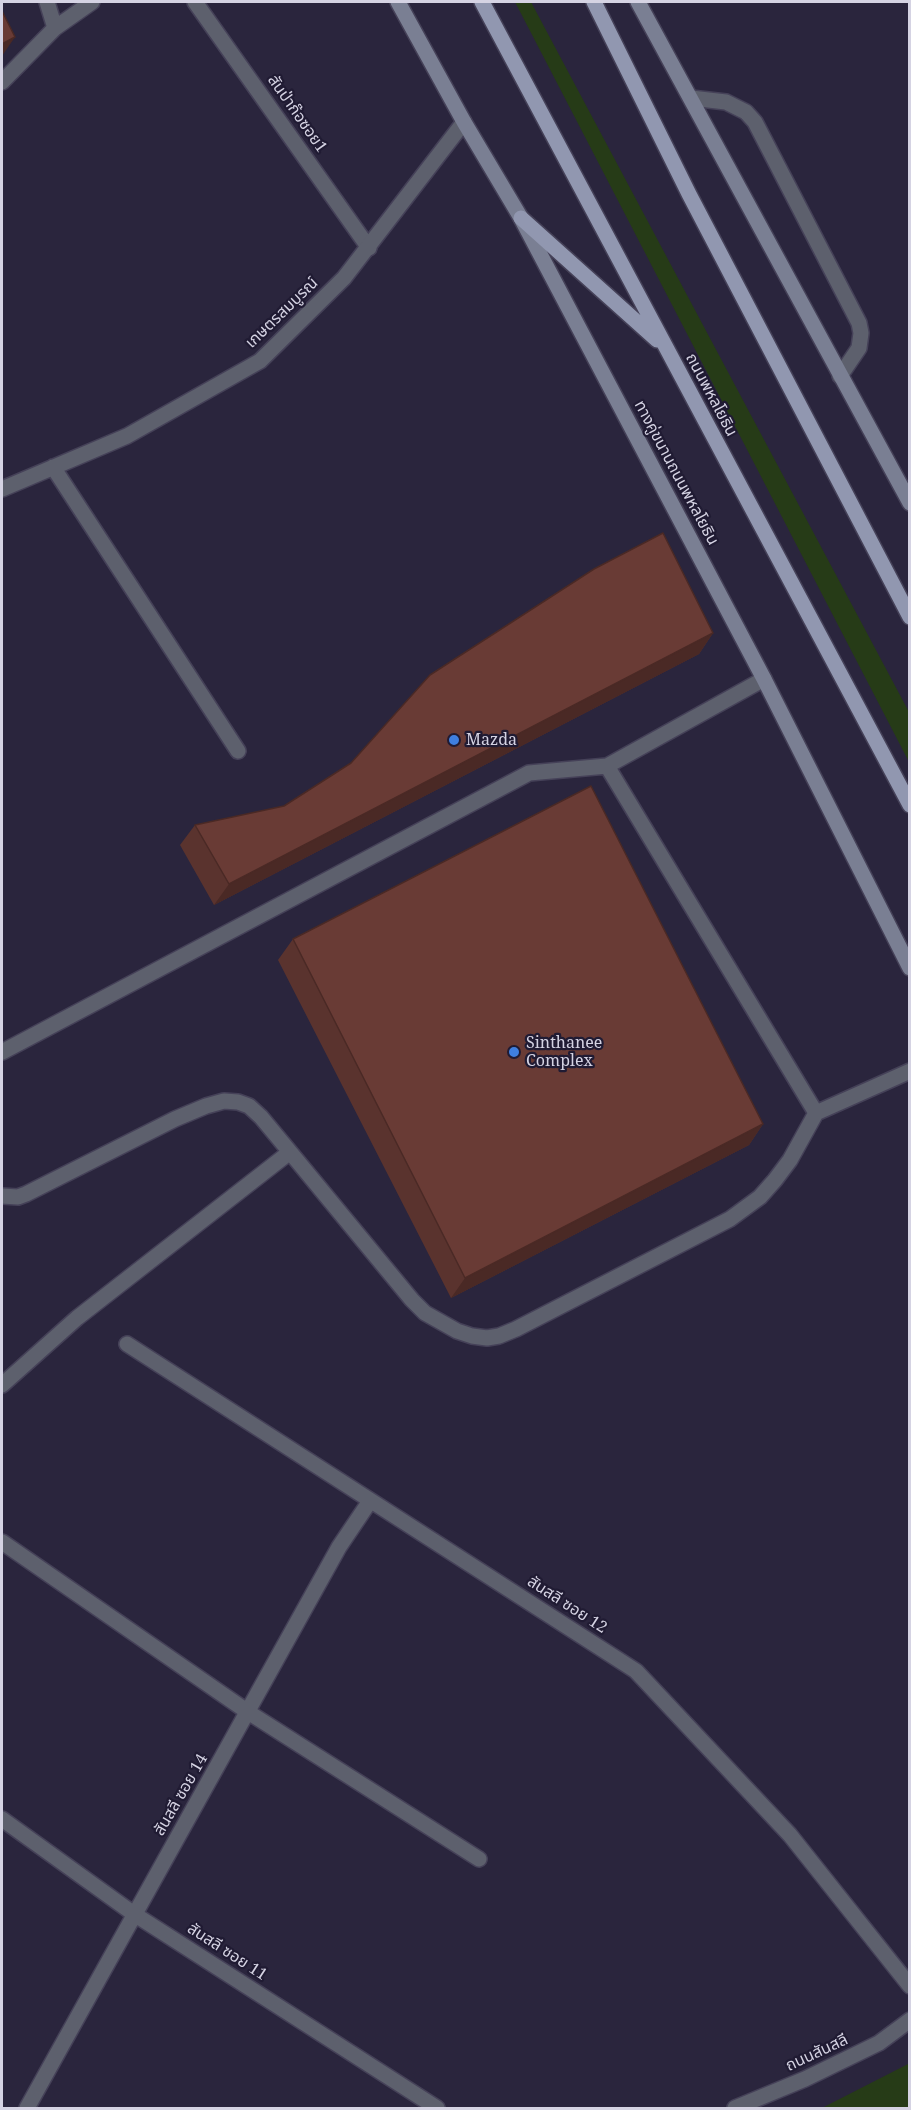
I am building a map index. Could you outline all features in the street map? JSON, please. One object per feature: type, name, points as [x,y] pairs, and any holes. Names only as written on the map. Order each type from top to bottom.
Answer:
[{"type":"main road","name":"ทางคู่ขนานถนนพหลโยธิน","points":[[398,2],[464,122],[521,218],[764,679],[909,968]]},
{"type":"main road","name":"ถนนพหลโยธิน","points":[[482,2],[909,805]]},
{"type":"main road","points":[[594,2],[689,194],[909,617]]},
{"type":"main road","points":[[638,2],[909,503]]},
{"type":"main road","points":[[521,218],[666,348]]},
{"type":"street","points":[[47,2],[55,28]]},
{"type":"street","points":[[2,82],[55,28],[92,2]]},
{"type":"street","name":"สันป่าก๊อซอย1","points":[[195,2],[369,248]]},
{"type":"street","points":[[690,98],[726,102],[746,112],[755,122],[859,323],[861,333],[858,348],[840,376]]},
{"type":"street","name":"เกษตรสมบูรณ์","points":[[2,489],[127,436],[260,361],[344,278],[464,122]]},
{"type":"street","points":[[53,467],[238,751]]},
{"type":"street","points":[[2,1052],[529,773],[607,766],[764,679]]},
{"type":"street","points":[[607,766],[816,1113]]},
{"type":"street","points":[[2,1196],[18,1197],[26,1194],[175,1119],[206,1106],[224,1101],[238,1102],[249,1106],[261,1116],[425,1313],[457,1331],[487,1338],[516,1329],[730,1219],[746,1208],[775,1180],[790,1160],[816,1113],[909,1071]]},
{"type":"street","points":[[2,1385],[77,1318],[290,1152]]},
{"type":"street","name":"สันสลี ซอย 12","points":[[128,1344],[636,1671],[790,1834],[909,1986]]},
{"type":"street","name":"สันสลี ซอย 14","points":[[27,2109],[339,1547],[370,1501]]},
{"type":"street","points":[[2,1542],[248,1712],[479,1859]]},
{"type":"street","name":"สันสลี ซอย 11","points":[[2,1819],[134,1914],[437,2109]]},
{"type":"street","name":"ถนนสันสลี","points":[[735,2109],[805,2079],[879,2043],[909,2020]]},
{"type":"green space","points":[[515,2],[531,2],[909,712],[909,762]]},
{"type":"green space","points":[[909,2062],[909,2108],[822,2108],[908,2064]]},
{"type":"building","points":[[2,11],[15,37],[2,44]]},
{"type":"building","name":"Mazda","points":[[663,533],[713,633],[229,884],[195,825],[284,806],[351,763],[430,675],[594,569]]},
{"type":"building","name":"Sinthanee Complex","points":[[591,786],[763,1124],[465,1278],[293,939]]},
{"type":"place","name":"Mazda","points":[[454,740]]},
{"type":"place","name":"Sinthanee Complex","points":[[514,1052]]}]
